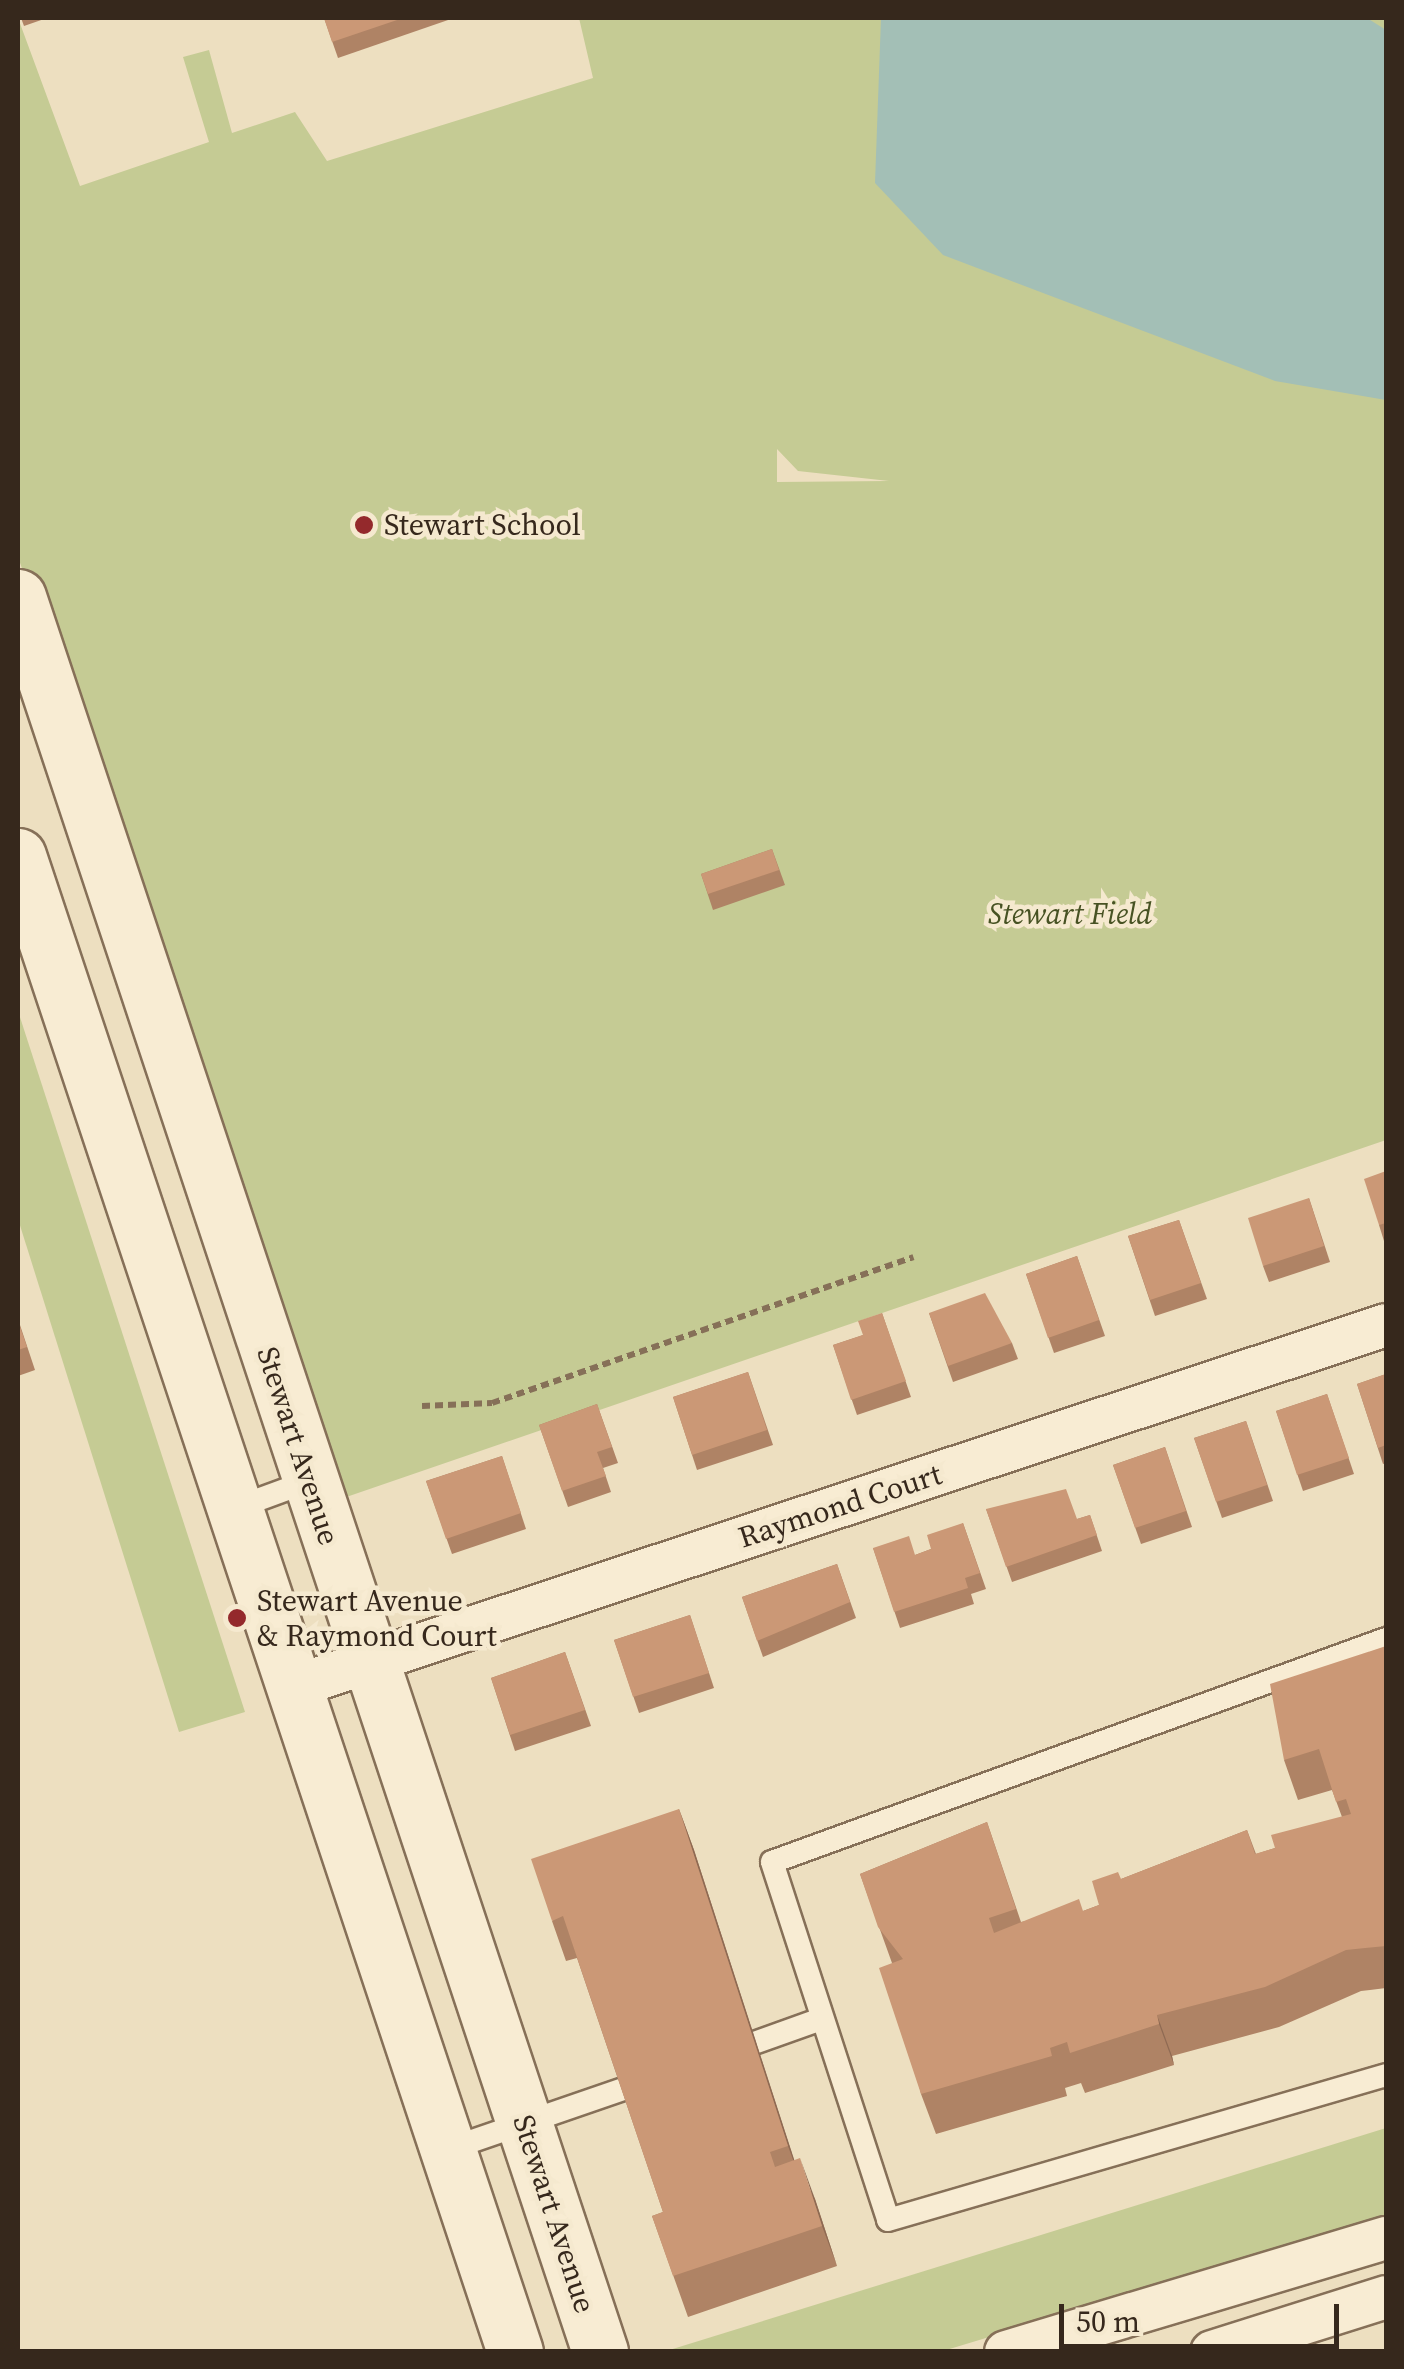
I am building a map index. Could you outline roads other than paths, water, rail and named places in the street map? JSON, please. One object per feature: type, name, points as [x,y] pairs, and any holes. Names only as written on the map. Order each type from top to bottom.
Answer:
[{"type":"main road","name":"Stewart Avenue","points":[[18,596],[600,2352]]},
{"type":"main road","points":[[18,856],[515,2352]]},
{"type":"main road","points":[[114,1149],[190,1121]]},
{"type":"main road","points":[[196,1398],[278,1388]]},
{"type":"street","name":"Raymond Court","points":[[294,1687],[1386,1325]]},
{"type":"street","points":[[1006,2352],[1386,2238]]},
{"type":"street","points":[[1212,2352],[1386,2297]]},
{"type":"lane","points":[[233,1509],[309,1481]]},
{"type":"lane","points":[[1386,1640],[772,1862],[888,2220],[1386,2075]]},
{"type":"lane","points":[[754,2043],[822,2020]]},
{"type":"lane","points":[[446,2150],[623,2089]]},
{"type":"water","points":[[881,18],[1367,18],[1386,30],[1386,400],[1275,381],[943,255],[875,183]]},
{"type":"place","name":"Stewart School","points":[[364,525]]},
{"type":"place","name":"Stewart Avenue & Raymond Court","points":[[237,1618]]},
{"type":"park label","name":"Stewart Field","points":[[1070,914]]}]
